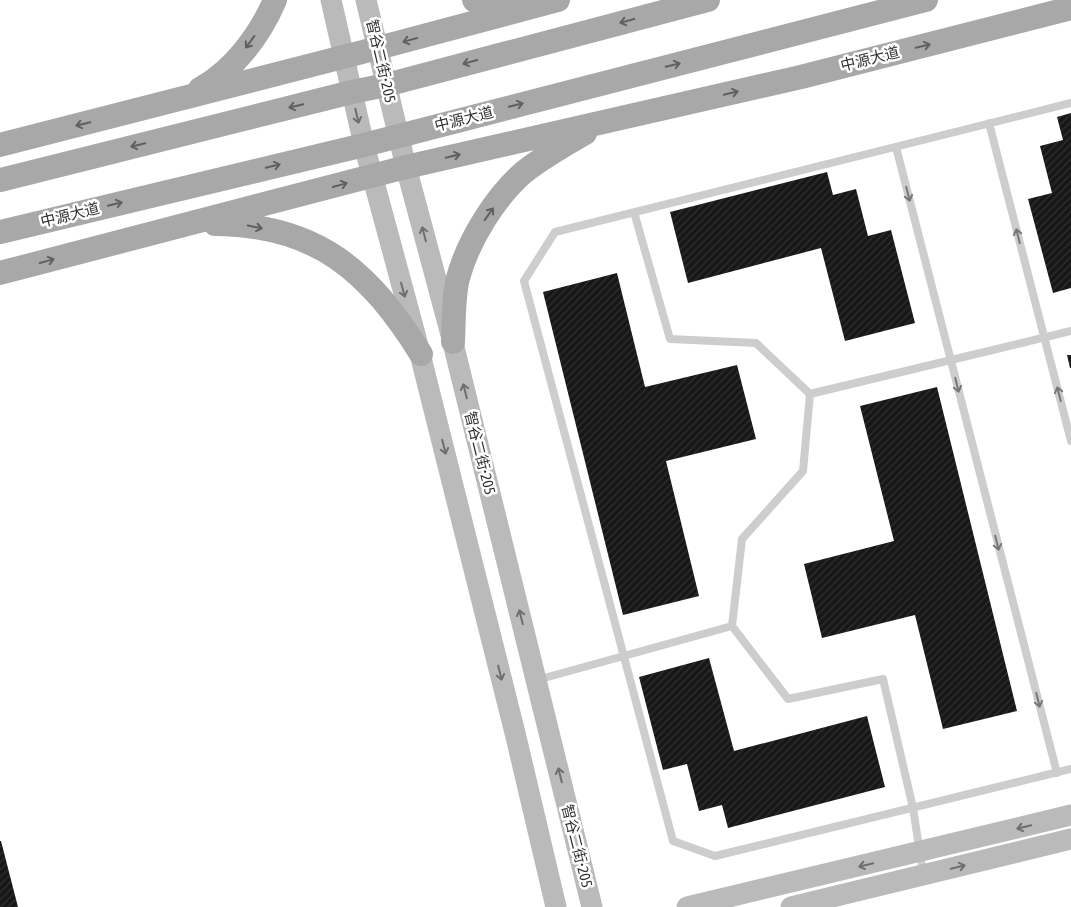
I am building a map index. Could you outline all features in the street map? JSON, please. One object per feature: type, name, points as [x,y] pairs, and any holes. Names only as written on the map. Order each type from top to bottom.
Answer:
[{"type":"main road","points":[[184,98],[212,82],[243,52],[256,34],[275,0]]},
{"type":"main road","points":[[331,0],[364,145],[420,354],[516,738],[556,907]]},
{"type":"main road","name":"智谷二街•205","points":[[366,0],[406,167],[453,342],[592,907]]},
{"type":"main road","points":[[474,0],[549,2]]},
{"type":"main road","points":[[0,180],[386,85],[708,0]]},
{"type":"main road","name":"中源大道","points":[[0,232],[364,145],[926,0]]},
{"type":"main road","points":[[0,145],[344,57],[549,2]]},
{"type":"main road","name":"中源大道","points":[[189,224],[406,167],[801,77],[1071,8]]},
{"type":"main road","points":[[453,342],[455,294],[458,278],[475,237],[486,219],[511,184],[524,172],[567,143],[608,121]]},
{"type":"main road","points":[[0,273],[189,224],[242,224],[307,242],[331,254],[350,267],[384,300],[420,354]]},
{"type":"main road","points":[[687,907],[1071,815]]},
{"type":"main road","points":[[791,907],[1071,839]]},
{"type":"lane","points":[[1071,103],[554,232],[524,281],[673,841],[715,856],[1071,769]]},
{"type":"lane","points":[[989,123],[1071,441]]},
{"type":"lane","points":[[896,147],[1057,773]]},
{"type":"lane","points":[[634,212],[670,339],[756,343],[810,394]]},
{"type":"lane","points":[[810,394],[1071,331]]},
{"type":"lane","points":[[810,394],[803,470],[742,539],[732,626],[788,699],[883,679],[913,808],[924,875]]},
{"type":"lane","points":[[537,680],[732,626]]},
{"type":"building","points":[[1071,113],[1071,288],[1053,293],[1028,199],[1052,193],[1040,146],[1063,140],[1057,117]]},
{"type":"building","points":[[827,172],[833,195],[856,189],[868,236],[891,230],[915,323],[845,341],[821,248],[688,283],[670,212]]},
{"type":"building","points":[[617,273],[645,387],[737,365],[756,439],[666,461],[699,596],[623,615],[543,292]]},
{"type":"building","points":[[1067,355],[1071,355],[1071,368],[1070,368]]},
{"type":"building","points":[[937,387],[1017,711],[943,729],[915,615],[822,638],[804,564],[894,541],[860,406]]},
{"type":"building","points":[[709,658],[734,751],[867,716],[885,787],[728,828],[722,805],[699,811],[687,764],[663,770],[639,677]]},
{"type":"building","points":[[1,841],[18,907],[0,907]]}]
